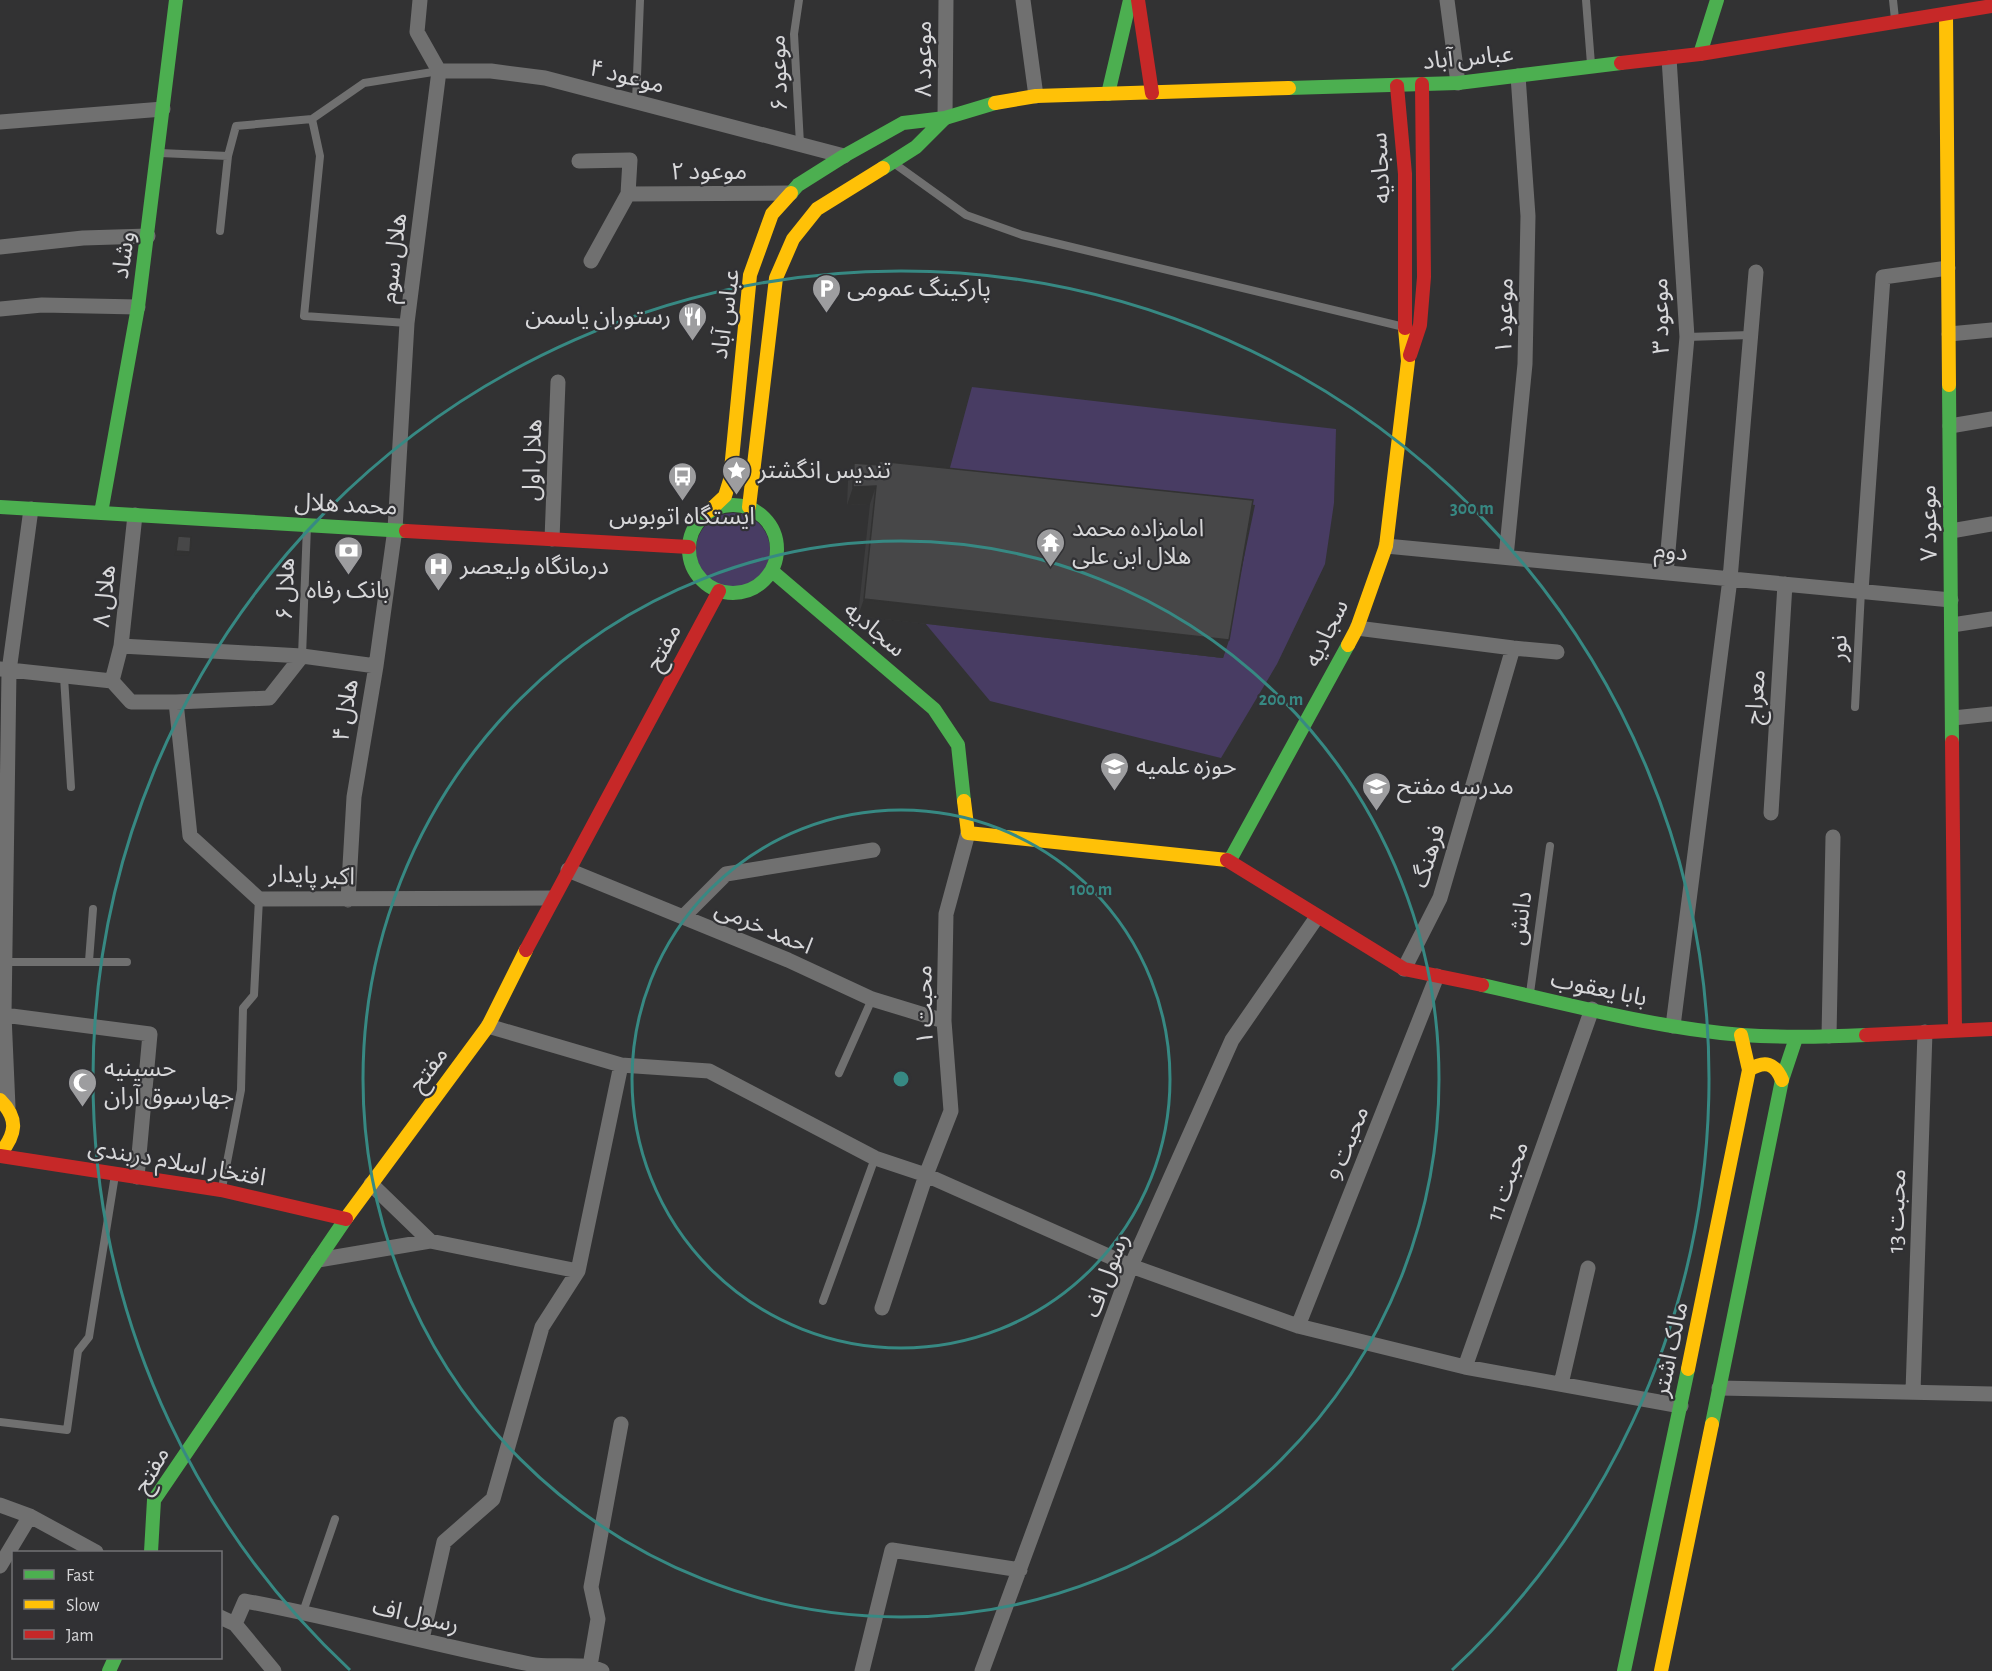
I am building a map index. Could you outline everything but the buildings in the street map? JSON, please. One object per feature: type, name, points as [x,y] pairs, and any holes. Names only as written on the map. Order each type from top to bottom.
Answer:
[{"type":"main road","name":"وشاد","points":[[101,513],[138,307],[176,0]]},
{"type":"main road","points":[[1108,94],[1130,0]]},
{"type":"main road","points":[[1138,0],[1152,93]]},
{"type":"main road","points":[[1700,54],[1717,0]]},
{"type":"main road","name":"عباس آباد","points":[[709,511],[725,496],[730,480],[750,275],[772,214],[798,185],[903,123],[945,118],[1004,101],[1036,96],[1458,83],[1700,54],[1946,15],[1990,4]]},
{"type":"main road","name":"موعود ۷","points":[[1946,15],[1956,1030]]},
{"type":"main road","points":[[1408,361],[1420,325],[1424,277],[1422,84]]},
{"type":"main road","name":"سجادیه","points":[[1230,860],[1357,628],[1386,546],[1408,361],[1405,327],[1406,174],[1397,86]]},
{"type":"main road","name":"عباس آباد","points":[[749,507],[776,278],[793,239],[817,209],[916,147],[945,118]]},
{"type":"main road","points":[[736,504],[749,507],[761,514],[771,526],[777,541],[777,556],[772,570],[762,582],[749,590],[734,593],[719,591],[706,584],[697,574],[691,561],[689,547],[692,533],[709,511],[736,504]]},
{"type":"main road","name":"محمد هلال","points":[[0,507],[689,547]]},
{"type":"main road","name":"سجادیه","points":[[772,570],[934,709],[958,745],[968,833]]},
{"type":"main road","name":"مفتح","points":[[151,1551],[154,1500],[346,1219],[488,1026],[553,898],[719,591]]},
{"type":"main road","points":[[968,833],[1230,860]]},
{"type":"main road","name":"بابا یعقوب","points":[[1230,860],[1317,917],[1404,969],[1673,1026],[1742,1035],[1796,1038],[1992,1029]]},
{"type":"main road","name":"مالک اشتر","points":[[1624,1671],[1682,1406],[1749,1070],[1742,1035]]},
{"type":"main road","points":[[1661,1671],[1782,1080],[1796,1038]]},
{"type":"main road","points":[[1749,1070],[1759,1063],[1770,1064],[1778,1070],[1782,1080]]},
{"type":"main road","points":[[0,1155],[11,1142],[14,1124],[4,1104]]},
{"type":"main road","name":"افتخار اسلام دربندی","points":[[0,1155],[221,1190],[346,1219]]},
{"type":"street","points":[[420,0],[417,32],[439,71]]},
{"type":"street","name":"موعود ۸","points":[[945,118],[946,0]]},
{"type":"street","points":[[1023,0],[1036,96]]},
{"type":"street","points":[[1447,0],[1458,83]]},
{"type":"street","name":"موعود ۳","points":[[1666,573],[1687,336],[1669,58]]},
{"type":"street","name":"موعود ۴","points":[[439,71],[491,71],[545,78],[844,156]]},
{"type":"street","name":"هلال سوم","points":[[395,529],[408,323],[439,71]]},
{"type":"street","name":"موعود ۱","points":[[1506,557],[1526,352],[1528,216],[1518,76]]},
{"type":"street","points":[[0,122],[163,109]]},
{"type":"street","points":[[579,161],[630,159],[628,194],[591,261]]},
{"type":"street","name":"موعود ۲","points":[[628,194],[790,193]]},
{"type":"street","points":[[0,247],[83,238],[148,236]]},
{"type":"street","points":[[1861,591],[1883,277],[1948,268]]},
{"type":"street","points":[[1673,1026],[1730,579],[1756,272]]},
{"type":"street","points":[[0,309],[42,305],[138,307]]},
{"type":"street","points":[[1949,334],[1992,330]]},
{"type":"street","name":"هلال اول","points":[[552,539],[558,382]]},
{"type":"street","points":[[1950,426],[1992,420]]},
{"type":"street","points":[[4,1104],[2,1057],[4,670],[31,509]]},
{"type":"street","name":"هلال ۸","points":[[112,681],[121,645],[135,515]]},
{"type":"street","points":[[1951,531],[1992,524]]},
{"type":"street","name":"هلال ۴","points":[[348,900],[354,797],[376,666],[395,529]]},
{"type":"street","name":"دوم","points":[[1386,546],[1952,600]]},
{"type":"street","name":"معراج","points":[[1771,813],[1785,584]]},
{"type":"street","points":[[1952,626],[1992,619]]},
{"type":"street","points":[[1357,628],[1557,652]]},
{"type":"street","points":[[121,645],[302,656],[376,666]]},
{"type":"street","name":"فرهنگ","points":[[1404,969],[1440,898],[1513,648]]},
{"type":"street","points":[[4,670],[112,681],[131,702],[269,698],[302,656]]},
{"type":"street","name":"اکبر پایدار","points":[[176,702],[190,836],[259,899],[553,898]]},
{"type":"street","points":[[1953,718],[1992,714]]},
{"type":"street","name":"محبت ۱","points":[[882,1308],[926,1175],[951,1111],[944,1021],[946,914],[968,833]]},
{"type":"street","points":[[1829,1036],[1833,837]]},
{"type":"street","points":[[683,917],[726,874],[873,850]]},
{"type":"street","name":"احمد خرمی","points":[[568,870],[788,960],[872,999],[944,1021]]},
{"type":"street","name":"رسول اف","points":[[982,1671],[1131,1266],[1232,1040],[1317,917]]},
{"type":"street","name":"محبت 9","points":[[1298,1326],[1437,976]]},
{"type":"street","name":"محبت 11","points":[[1465,1367],[1592,1009]]},
{"type":"street","points":[[4,1015],[150,1034],[136,1177]]},
{"type":"street","points":[[488,1026],[621,1065],[709,1071],[874,1158],[926,1175],[1131,1266],[1298,1326],[1465,1367],[1682,1406]]},
{"type":"street","name":"محبت 13","points":[[1913,1392],[1925,1032]]},
{"type":"street","points":[[422,1639],[444,1542],[493,1499],[542,1327],[578,1270],[621,1065]]},
{"type":"street","points":[[371,1184],[430,1241]]},
{"type":"street","points":[[318,1260],[430,1241],[578,1270]]},
{"type":"street","points":[[1561,1384],[1588,1268]]},
{"type":"street","points":[[1719,1388],[1992,1394]]},
{"type":"street","points":[[596,1668],[598,1619],[591,1587],[621,1424]]},
{"type":"street","points":[[0,1505],[30,1516],[94,1551]]},
{"type":"street","points":[[0,1566],[30,1516]]},
{"type":"street","points":[[862,1671],[892,1550],[1020,1570]]},
{"type":"street","name":"رسول اف","points":[[235,1624],[245,1601],[303,1612],[533,1665],[596,1668]]},
{"type":"street","points":[[222,1618],[235,1624],[274,1671]]},
{"type":"lane","points":[[636,101],[640,0]]},
{"type":"lane","name":"موعود ۶","points":[[799,0],[794,34],[800,144]]},
{"type":"lane","points":[[1586,0],[1591,67]]},
{"type":"lane","points":[[1893,0],[1896,23]]},
{"type":"lane","points":[[220,231],[228,156],[236,126],[312,119],[364,84],[439,71]]},
{"type":"lane","points":[[312,119],[320,156],[304,316],[408,323]]},
{"type":"lane","points":[[158,153],[228,156]]},
{"type":"lane","points":[[891,162],[966,215],[1022,236],[1405,327]]},
{"type":"lane","points":[[1687,336],[1750,335]]},
{"type":"lane","name":"هلال ۶","points":[[302,656],[307,524]]},
{"type":"lane","name":"نور","points":[[1855,707],[1861,591]]},
{"type":"lane","points":[[64,677],[71,787]]},
{"type":"lane","name":"دانش","points":[[1530,996],[1550,846]]},
{"type":"lane","points":[[221,1190],[241,1090],[243,1008],[254,995],[259,899]]},
{"type":"lane","points":[[88,960],[93,909]]},
{"type":"lane","points":[[4,962],[88,960],[127,962]]},
{"type":"lane","points":[[839,1073],[872,999]]},
{"type":"lane","points":[[823,1301],[874,1158]]},
{"type":"lane","points":[[0,1422],[67,1430],[78,1351],[89,1337],[115,1173]]},
{"type":"lane","points":[[303,1612],[335,1519]]},
{"type":"shaded area","points":[[972,387],[1336,429],[1334,503],[1325,564],[1277,664],[1221,758],[990,701],[925,623],[1223,658],[1255,505],[1122,488],[948,475]]},
{"type":"shaded area","points":[[726,513],[740,513],[754,519],[764,529],[770,543],[770,557],[764,571],[754,581],[740,587],[726,587],[712,581],[702,571],[696,557],[696,543],[702,529],[712,519]]},
{"type":"traffic: fast","points":[[101,513],[138,307],[176,0]]},
{"type":"traffic: fast","points":[[1108,94],[1130,0]]},
{"type":"traffic: fast","points":[[1700,54],[1717,0]]},
{"type":"traffic: fast","points":[[1289,88],[1458,83],[1621,63]]},
{"type":"traffic: fast","points":[[791,193],[798,185],[844,156],[903,123],[945,118],[995,103]]},
{"type":"traffic: fast","points":[[883,168],[916,147],[945,118]]},
{"type":"traffic: fast","points":[[1949,385],[1952,742]]},
{"type":"traffic: fast","points":[[733,505],[750,508],[764,518],[774,532],[777,549],[774,566],[764,580],[750,590],[733,593],[716,590],[702,580],[692,566],[689,549],[692,532],[702,518],[716,508],[733,505]]},
{"type":"traffic: fast","points":[[0,507],[406,531]]},
{"type":"traffic: fast","points":[[772,571],[934,709],[958,745],[964,801]]},
{"type":"traffic: fast","points":[[1230,860],[1348,645]]},
{"type":"traffic: fast","points":[[1482,985],[1612,1014],[1709,1032],[1773,1037],[1866,1035]]},
{"type":"traffic: fast","points":[[1712,1424],[1782,1080],[1796,1038]]},
{"type":"traffic: fast","points":[[151,1551],[154,1500],[347,1217]]},
{"type":"traffic: fast","points":[[1624,1671],[1688,1369]]},
{"type":"traffic: fast","points":[[109,1671],[115,1659]]},
{"type":"traffic: slow","points":[[1946,15],[1949,385]]},
{"type":"traffic: slow","points":[[995,103],[1036,96],[1289,88]]},
{"type":"traffic: slow","points":[[749,507],[776,278],[793,239],[817,209],[883,168]]},
{"type":"traffic: slow","points":[[709,511],[725,496],[730,480],[750,275],[772,214],[791,193]]},
{"type":"traffic: slow","points":[[1348,645],[1357,628],[1386,546],[1408,361],[1405,328]]},
{"type":"traffic: slow","points":[[964,801],[968,833],[1227,860]]},
{"type":"traffic: slow","points":[[347,1217],[488,1026],[526,950]]},
{"type":"traffic: slow","points":[[1688,1369],[1749,1070],[1741,1035]]},
{"type":"traffic: slow","points":[[1749,1070],[1760,1065],[1769,1065],[1776,1070],[1782,1080]]},
{"type":"traffic: slow","points":[[0,1100],[13,1120],[12,1133],[0,1154]]},
{"type":"traffic: slow","points":[[1661,1671],[1712,1424]]},
{"type":"traffic: jam","points":[[1138,0],[1152,93]]},
{"type":"traffic: jam","points":[[1621,63],[1700,54],[1992,6]]},
{"type":"traffic: jam","points":[[1410,355],[1420,325],[1424,277],[1422,84]]},
{"type":"traffic: jam","points":[[1397,86],[1405,174],[1405,328]]},
{"type":"traffic: jam","points":[[406,531],[689,547]]},
{"type":"traffic: jam","points":[[526,950],[719,591]]},
{"type":"traffic: jam","points":[[1952,742],[1955,1030]]},
{"type":"traffic: jam","points":[[1227,860],[1404,969],[1482,985]]},
{"type":"traffic: jam","points":[[1866,1035],[1992,1029]]},
{"type":"traffic: jam","points":[[0,1156],[221,1190],[346,1219]]},
{"type":"place","name":"پارکینگ عمومی","points":[[826,314]]},
{"type":"place","name":"رستوران یاسمن","points":[[692,342]]},
{"type":"place","name":"تندیس انگشتر","points":[[737,496]]},
{"type":"place","name":"ایستگاه اتوبوس","points":[[682,502]]},
{"type":"place","name":"امامزاده محمد هلال ابن علی","points":[[1051,568]]},
{"type":"place","name":"بانک رفاه","points":[[348,576]]},
{"type":"place","name":"درمانگاه ولیعصر","points":[[439,592]]},
{"type":"place","name":"حوزه علمیه","points":[[1115,792]]},
{"type":"place","name":"مدرسه مفتح","points":[[1376,812]]},
{"type":"place","name":"حسینیه جهارسوق آران","points":[[83,1108]]}]
